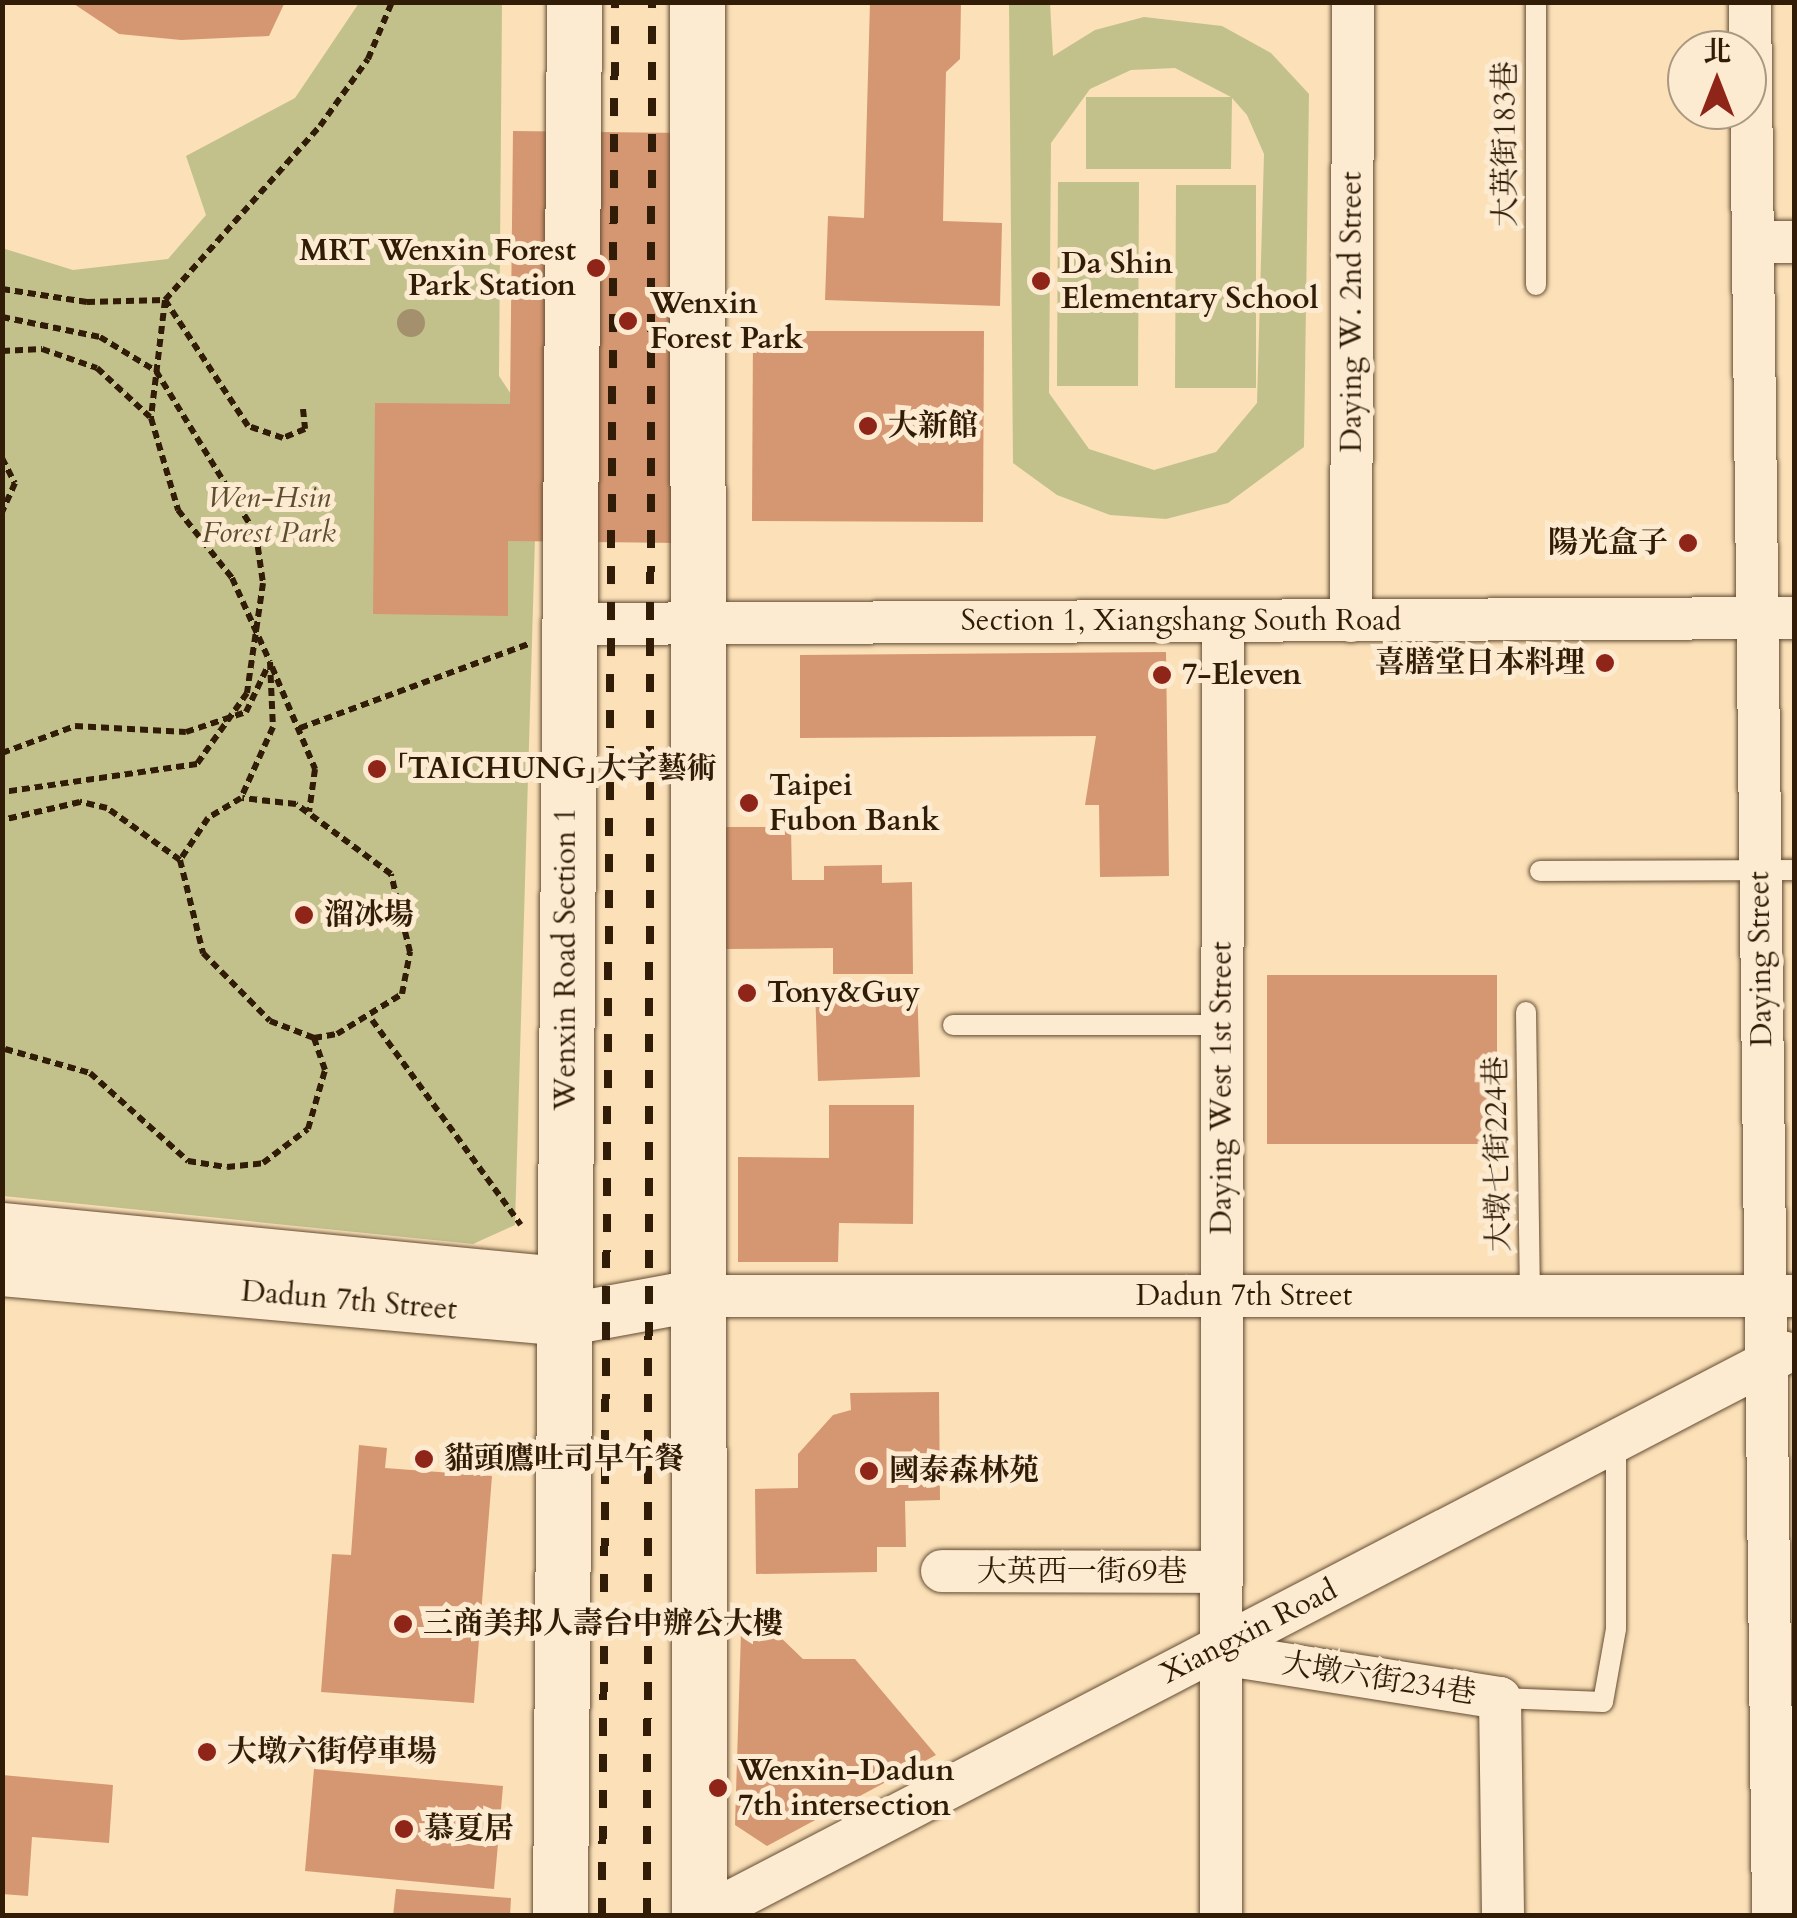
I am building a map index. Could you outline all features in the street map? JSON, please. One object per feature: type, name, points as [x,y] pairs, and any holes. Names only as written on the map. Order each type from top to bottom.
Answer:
[{"type":"main road","name":"Wenxin Road Section 1","points":[[560,1916],[574,2]]},
{"type":"main road","points":[[696,2],[692,623],[701,1916]]},
{"type":"street","name":"Daying W. 2nd Street","points":[[1351,621],[1352,2]]},
{"type":"street","name":"Daying Street","points":[[1750,2],[1774,242],[1783,1745],[1773,1916]]},
{"type":"street","name":"Section 1, Xiangshang South Road","points":[[568,624],[1776,618]]},
{"type":"street","name":"Daying West 1st Street","points":[[1220,1916],[1222,621]]},
{"type":"street","name":"Dadun 7th Street","points":[[2,1229],[564,1302]]},
{"type":"street","name":"Dadun 7th Street","points":[[2,1270],[564,1302],[694,1296],[1780,1296]]},
{"type":"street","name":"Xiangxin Road","points":[[701,1916],[1221,1650],[1780,1356]]},
{"type":"street","name":"大英西一街69巷","points":[[942,1571],[1221,1572]]},
{"type":"street","name":"大墩六街234巷","points":[[1221,1650],[1500,1698],[1503,1916]]},
{"type":"lane","name":"大英街183巷","points":[[1536,2],[1536,285]]},
{"type":"lane","points":[[1540,871],[1777,870]]},
{"type":"lane","name":"大墩七街224巷","points":[[1526,1012],[1530,1296]]},
{"type":"lane","points":[[953,1025],[1222,1025]]},
{"type":"lane","points":[[1500,1698],[1602,1702],[1616,1629],[1616,1440]]},
{"type":"path","points":[[310,812],[316,779],[300,728],[232,578],[178,510],[151,418],[165,300],[320,126],[368,59],[392,2]]},
{"type":"path","points":[[2,289],[87,302],[165,300]]},
{"type":"path","points":[[165,300],[210,355],[248,426],[283,438],[304,429],[304,409]]},
{"type":"path","points":[[2,316],[100,337],[156,371],[192,416],[256,534],[260,637],[247,692],[197,764],[2,792]]},
{"type":"path","points":[[2,351],[42,349],[97,368],[151,418]]},
{"type":"path","points":[[2,458],[15,484],[2,512]]},
{"type":"path","points":[[300,728],[568,624]]},
{"type":"path","points":[[2,753],[75,726],[186,732],[246,712],[270,662]]},
{"type":"path","points":[[241,798],[274,727],[270,662]]},
{"type":"path","points":[[2,820],[34,807],[106,808],[180,860],[212,968],[270,1021],[314,1038],[372,1020],[408,976],[405,911],[378,859],[310,812],[268,796],[241,798],[208,818],[180,860]]},
{"type":"path","points":[[372,1020],[564,1302]]},
{"type":"path","points":[[3,1048],[90,1074],[188,1161],[226,1167],[262,1162],[308,1129],[325,1070],[314,1038]]},
{"type":"green space","name":"Wen-Hsin Forest Park","points":[[359,3],[502,3],[499,376],[538,435],[515,1225],[473,1244],[3,1196],[2,248],[73,270],[168,259],[206,215],[186,156],[295,98]]},
{"type":"green space","points":[[1009,3],[1050,3],[1053,56],[1095,30],[1144,17],[1222,26],[1271,53],[1309,94],[1304,447],[1228,503],[1166,519],[1110,515],[1057,495],[1013,463]],"holes":[[[1175,68],[1231,97],[1086,97],[1086,169],[1231,169],[1232,98],[1247,115],[1264,154],[1257,403],[1216,452],[1154,470],[1089,449],[1049,393],[1051,143],[1090,89],[1131,70]]]},
{"type":"green space","points":[[1058,182],[1139,182],[1138,386],[1057,386]]},
{"type":"green space","points":[[1176,185],[1256,185],[1256,388],[1175,388]]},
{"type":"building","points":[[71,2],[285,2],[269,36],[181,40],[119,34]]},
{"type":"building","points":[[870,2],[961,2],[960,59],[946,72],[943,221],[1002,223],[1000,306],[825,300],[828,216],[864,218]]},
{"type":"building","name":"MRT Wenxin Forest Park Station","points":[[513,131],[683,133],[679,543],[508,541],[508,616],[373,614],[375,403],[510,404]]},
{"type":"building","name":"大新館","points":[[753,331],[984,331],[983,522],[752,521]]},
{"type":"building","points":[[1166,652],[1169,876],[1100,877],[1099,805],[1085,805],[1096,736],[800,738],[800,655]]},
{"type":"building","points":[[723,827],[791,827],[792,880],[824,880],[824,866],[882,865],[882,883],[912,882],[913,974],[833,974],[833,948],[724,949]]},
{"type":"building","points":[[1267,975],[1497,975],[1497,1144],[1267,1144]]},
{"type":"building","points":[[917,983],[920,1077],[818,1081],[815,986]]},
{"type":"building","points":[[829,1105],[914,1105],[913,1224],[839,1223],[838,1262],[738,1262],[738,1157],[829,1158]]},
{"type":"building","name":"國泰森林苑","points":[[939,1392],[940,1500],[905,1501],[906,1547],[877,1547],[877,1572],[756,1574],[755,1489],[798,1488],[798,1454],[833,1415],[851,1410],[850,1393]]},
{"type":"building","name":"三商美邦人壽台中辦公大樓","points":[[359,1445],[387,1448],[385,1468],[492,1476],[474,1703],[321,1692],[332,1554],[351,1555]]},
{"type":"building","points":[[741,1632],[777,1634],[803,1659],[855,1659],[936,1755],[767,1846],[735,1825]]},
{"type":"building","name":"慕夏居","points":[[314,1769],[503,1786],[494,1889],[305,1871]]},
{"type":"building","points":[[2,1775],[113,1785],[109,1843],[32,1837],[28,1896],[2,1894]]},
{"type":"building","points":[[396,1889],[511,1898],[510,1916],[393,1916]]},
{"type":"railway","points":[[602,1916],[615,2]]},
{"type":"railway","points":[[647,1916],[652,2]]},
{"type":"place","name":"MRT Wenxin Forest Park Station","points":[[596,268]]},
{"type":"place","name":"Da Shin Elementary School","points":[[1041,281]]},
{"type":"place","name":"Wenxin Forest Park","points":[[628,321]]},
{"type":"place","name":"大新館","points":[[868,426]]},
{"type":"place","name":"陽光盒子","points":[[1688,543]]},
{"type":"place","name":"喜膳堂日本料理","points":[[1605,663]]},
{"type":"place","name":"7-Eleven","points":[[1162,675]]},
{"type":"place","name":"「TAICHUNG」大字藝術","points":[[377,769]]},
{"type":"place","name":"Taipei Fubon Bank","points":[[749,803]]},
{"type":"place","name":"溜冰場","points":[[304,915]]},
{"type":"place","name":"Tony&Guy","points":[[747,993]]},
{"type":"place","name":"貓頭鷹吐司早午餐","points":[[424,1459]]},
{"type":"place","name":"國泰森林苑","points":[[869,1471]]},
{"type":"place","name":"三商美邦人壽台中辦公大樓","points":[[403,1624]]},
{"type":"place","name":"大墩六街停車場","points":[[207,1752]]},
{"type":"place","name":"Wenxin-Dadun 7th intersection","points":[[718,1788]]},
{"type":"place","name":"慕夏居","points":[[404,1829]]}]
